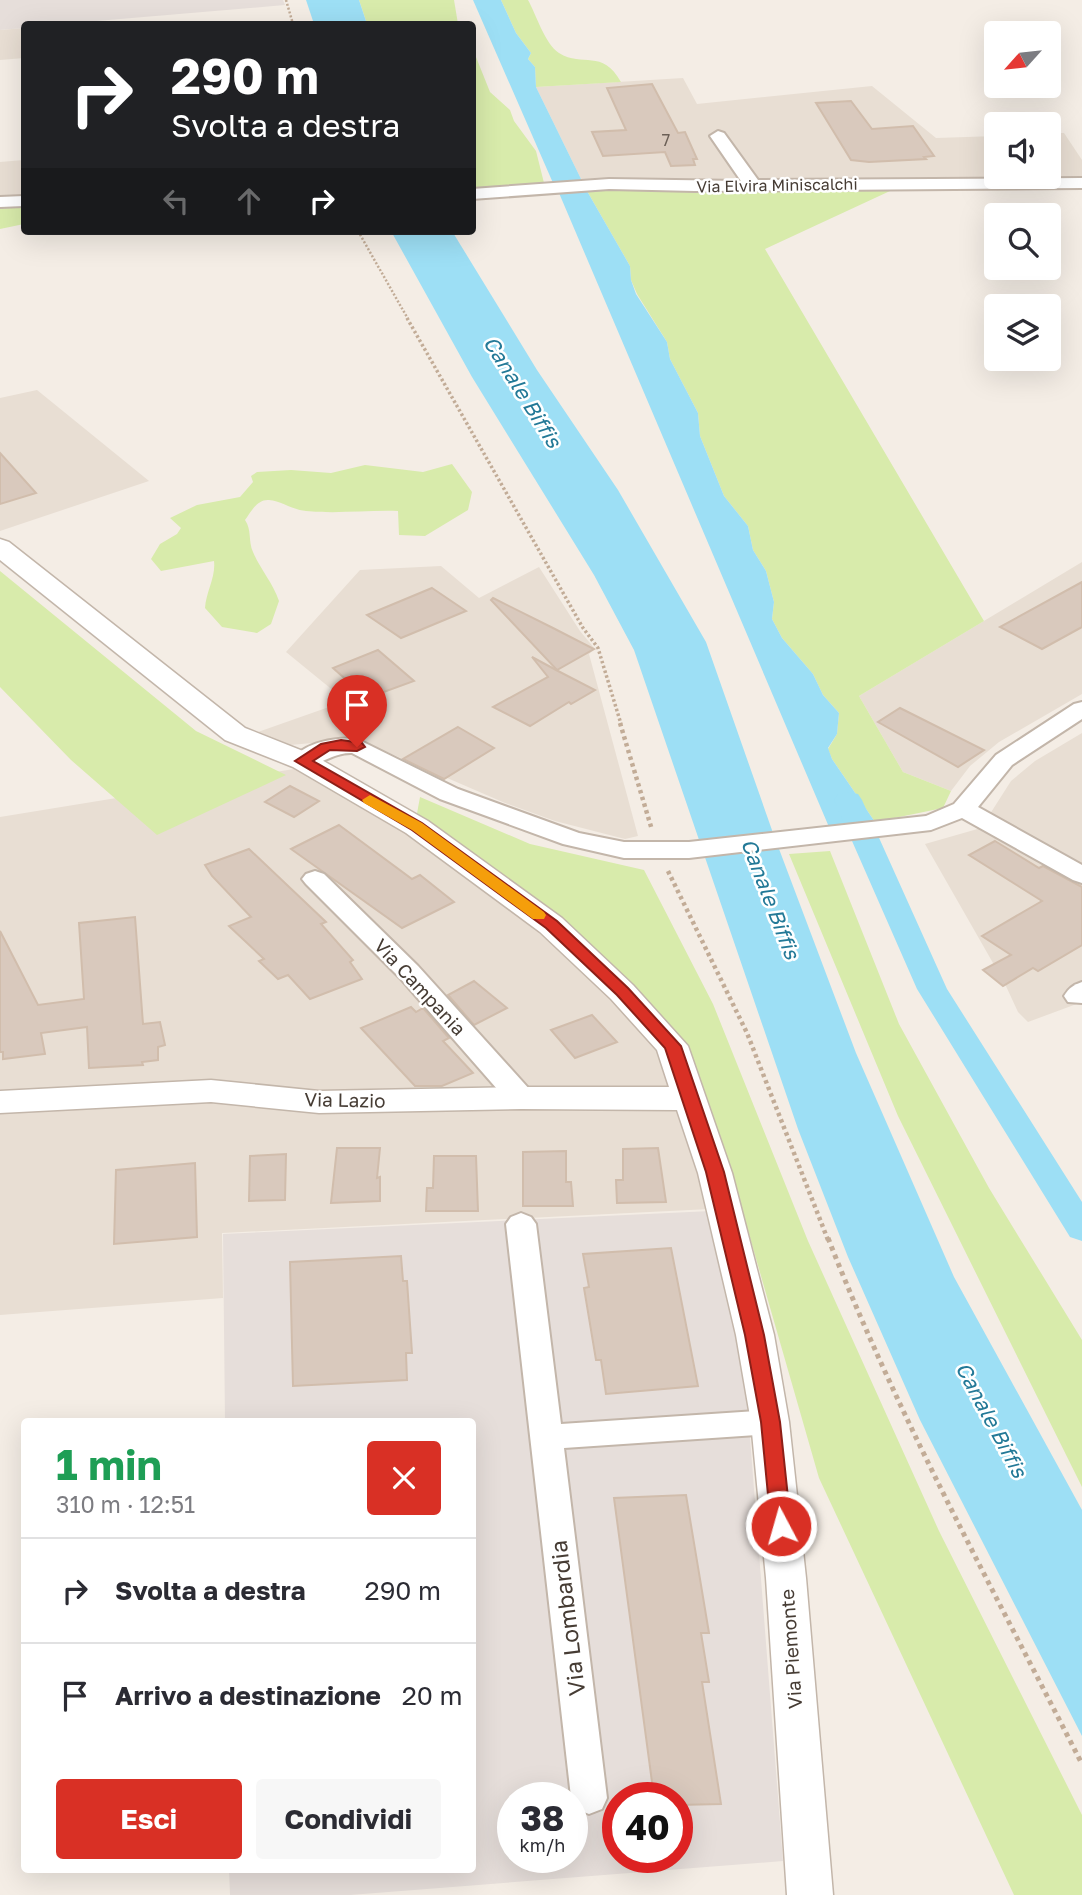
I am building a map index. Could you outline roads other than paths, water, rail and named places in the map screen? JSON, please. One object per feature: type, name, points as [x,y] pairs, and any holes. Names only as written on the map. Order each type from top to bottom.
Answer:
[{"type":"street","points":[[719,136],[753,186]]},
{"type":"street","name":"Via Elvira Miniscalchi","points":[[476,194],[609,184],[753,186],[1082,183]]},
{"type":"street","points":[[0,202],[21,201]]},
{"type":"street","name":"Via Piemonte","points":[[0,547],[235,734],[303,761],[417,827],[551,925],[622,992],[672,1046],[715,1172],[755,1335],[771,1422],[786,1578],[810,1895]]},
{"type":"street","points":[[303,761],[326,747],[341,744],[357,747],[449,794],[572,839],[612,848],[659,852],[689,850],[931,823],[963,809],[1004,760],[1082,709]]},
{"type":"street","points":[[963,809],[1082,876]]},
{"type":"street","name":"Via Campania","points":[[315,879],[409,972],[521,1098]]},
{"type":"street","name":"Via Lazio","points":[[0,1102],[211,1091],[319,1101],[691,1099]]},
{"type":"street","name":"Via Lombardia","points":[[521,1224],[589,1798]]},
{"type":"street","points":[[546,1437],[771,1422]]},
{"type":"water","points":[[306,0],[359,0],[366,21],[313,21]]},
{"type":"water","points":[[473,0],[501,0],[516,33],[531,53],[528,59],[535,67],[536,87],[582,181],[553,183]]},
{"type":"water","points":[[587,191],[630,266],[636,294],[667,342],[670,359],[698,413],[700,436],[724,496],[748,526],[753,550],[766,571],[774,602],[772,619],[782,638],[813,674],[823,695],[839,713],[837,734],[828,748],[832,759],[875,822],[829,827],[559,193]]},
{"type":"water","name":"Canale Biffis","points":[[393,235],[454,235],[537,370],[618,490],[706,642],[773,833],[856,1053],[954,1277],[1082,1510],[1082,1736],[920,1420],[848,1257],[798,1129],[634,650],[594,575],[472,377]]},
{"type":"waterway","points":[[848,800],[932,989],[1082,1229]]}]
